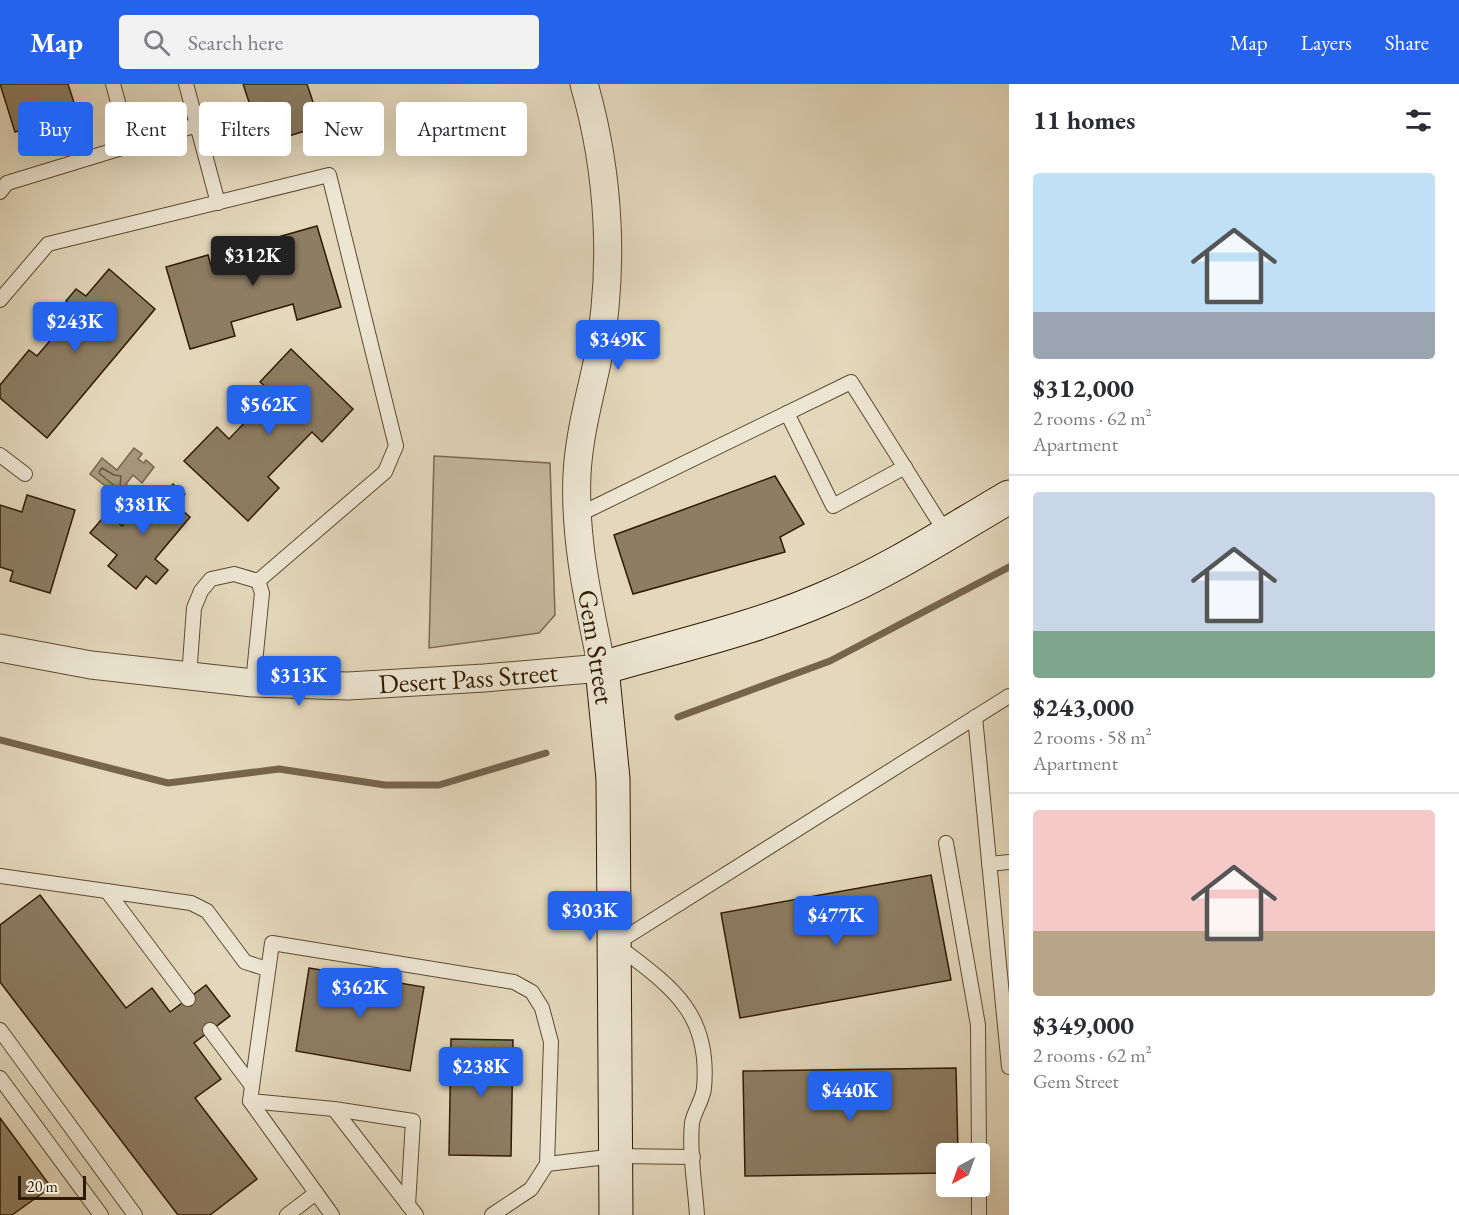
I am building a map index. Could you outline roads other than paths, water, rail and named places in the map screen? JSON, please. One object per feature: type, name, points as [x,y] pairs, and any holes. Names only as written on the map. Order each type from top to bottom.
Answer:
[{"type":"street","name":"Gem Street","points":[[584,84],[598,143],[605,187],[607,233],[606,296],[597,362],[581,435],[577,475],[578,515],[586,592],[602,668],[613,779],[616,1215]]},
{"type":"street","name":"Desert Pass Street","points":[[0,648],[91,665],[254,683],[348,686],[602,668],[759,623],[826,598],[892,565],[1009,496]]},
{"type":"lane","points":[[113,84],[118,102]]},
{"type":"lane","points":[[186,84],[218,203]]},
{"type":"lane","points":[[187,128],[197,125]]},
{"type":"lane","points":[[0,192],[7,183],[105,154]]},
{"type":"lane","points":[[0,300],[48,244],[329,175],[396,446],[385,472],[258,581]]},
{"type":"lane","points":[[578,515],[851,382],[946,534]]},
{"type":"lane","points":[[787,413],[833,506],[905,467]]},
{"type":"lane","points":[[0,454],[25,474]]},
{"type":"lane","points":[[189,677],[194,608],[201,591],[211,579],[234,574],[258,581]]},
{"type":"lane","points":[[254,683],[262,593],[258,581]]},
{"type":"lane","points":[[697,1215],[692,1121],[704,1090],[705,1063],[701,1035],[687,1007],[667,984],[615,944],[1009,696]]},
{"type":"lane","points":[[975,717],[1009,1067]]},
{"type":"lane","points":[[946,843],[978,1025],[978,1143]]},
{"type":"lane","points":[[989,864],[1009,862]]},
{"type":"lane","points":[[0,876],[191,903],[207,911],[245,962],[267,969]]},
{"type":"lane","points":[[108,891],[188,999]]},
{"type":"lane","points":[[332,1215],[249,1101],[272,943],[514,982],[532,992],[542,1008],[551,1042],[547,1164],[531,1189],[492,1215]]},
{"type":"lane","points":[[978,1025],[1005,1023]]},
{"type":"lane","points":[[0,1030],[135,1215]]},
{"type":"lane","points":[[210,1030],[252,1086]]},
{"type":"lane","points":[[0,1078],[101,1215]]},
{"type":"lane","points":[[249,1101],[334,1109],[413,1120],[412,1210]]},
{"type":"lane","points":[[334,1109],[412,1210]]},
{"type":"lane","points":[[547,1164],[616,1156],[693,1157]]},
{"type":"lane","points":[[286,1215],[316,1193]]},
{"type":"lane","points":[[979,1197],[979,1215]]},
{"type":"water","points":[[134,448],[142,454],[138,459],[144,463],[146,460],[154,467],[142,483],[133,475],[126,484],[133,490],[125,501],[90,474],[102,458],[117,470]]},
{"type":"waterway","points":[[678,717],[830,661],[1009,567]]},
{"type":"waterway","points":[[0,740],[168,783],[279,769],[385,785],[439,785],[546,753]]}]
